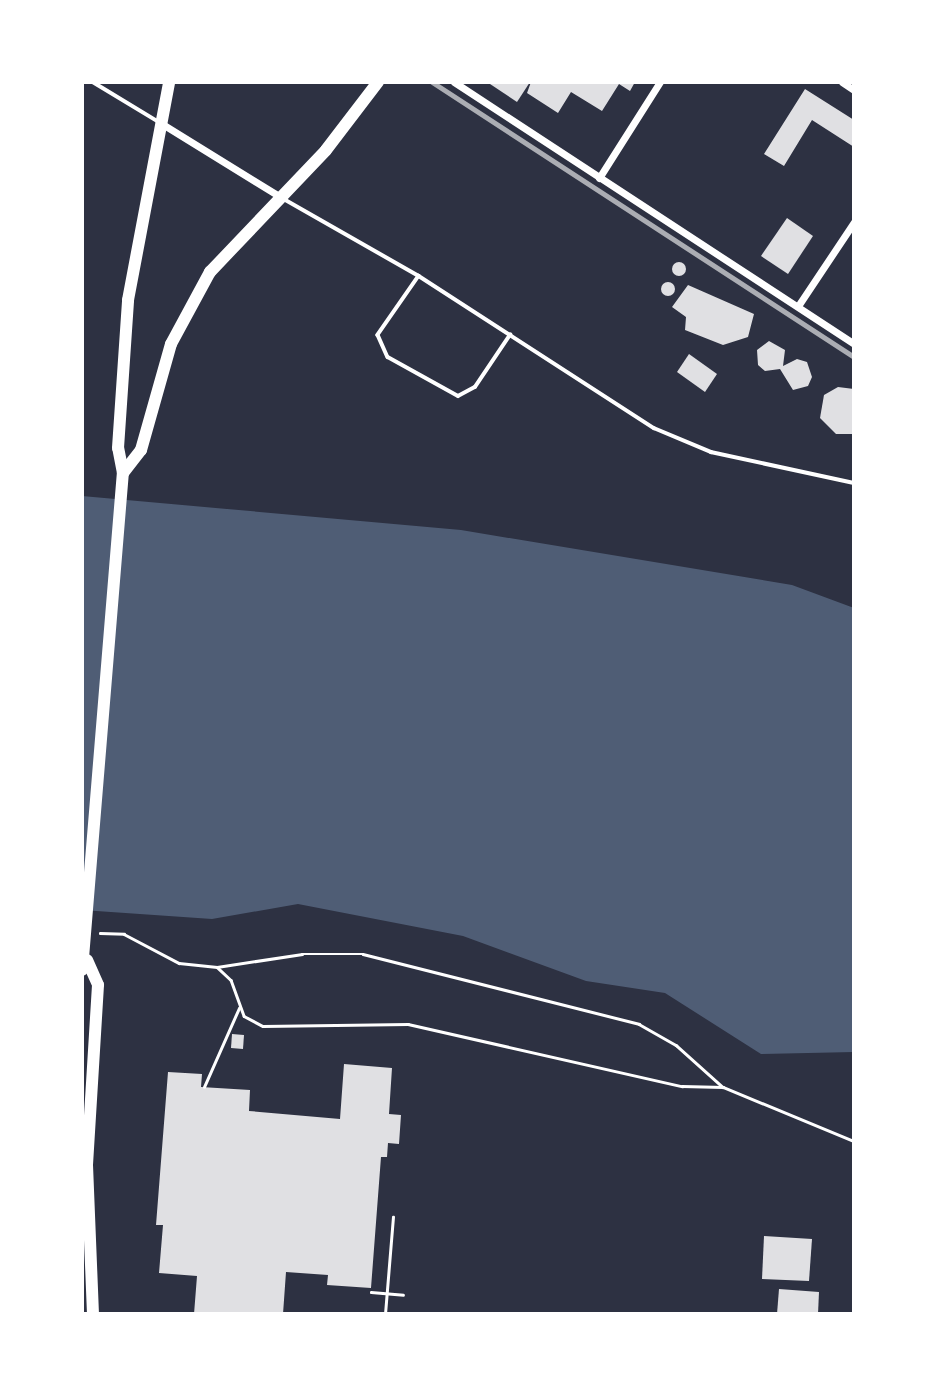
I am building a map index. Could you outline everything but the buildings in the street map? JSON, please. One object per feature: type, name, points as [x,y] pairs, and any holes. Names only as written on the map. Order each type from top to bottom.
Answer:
[{"type":"highway","points":[[93,1314],[88,1130],[98,985],[85,965],[123,473],[117,448],[128,300],[159,122],[169,82]]},
{"type":"highway","points":[[123,473],[141,450],[152,395],[183,317],[210,272],[378,82]]},
{"type":"street","points":[[454,82],[854,344]]},
{"type":"street","points":[[599,177],[660,82]]},
{"type":"street","points":[[842,82],[854,90]]},
{"type":"street","points":[[159,122],[279,197]]},
{"type":"street","points":[[799,306],[854,222]]},
{"type":"lane","points":[[93,82],[159,122]]},
{"type":"lane","points":[[279,197],[419,276],[687,444],[854,483]]},
{"type":"lane","points":[[419,276],[379,335],[388,356],[458,396],[475,387],[510,335]]},
{"type":"path","points":[[96,933],[124,934],[179,963],[217,967],[302,954],[363,954],[639,1024],[676,1045],[723,1087],[854,1140]]},
{"type":"path","points":[[217,967],[231,979],[239,1008],[263,1026],[408,1024],[681,1086],[723,1087]]},
{"type":"path","points":[[204,1087],[239,1008]]},
{"type":"path","points":[[385,1314],[393,1217]]},
{"type":"path","points":[[371,1293],[403,1295]]},
{"type":"water","points":[[82,496],[461,530],[792,585],[854,608],[854,1052],[761,1054],[665,993],[586,981],[463,936],[298,904],[212,919],[82,910]]},
{"type":"railway","points":[[432,82],[854,357]]}]
